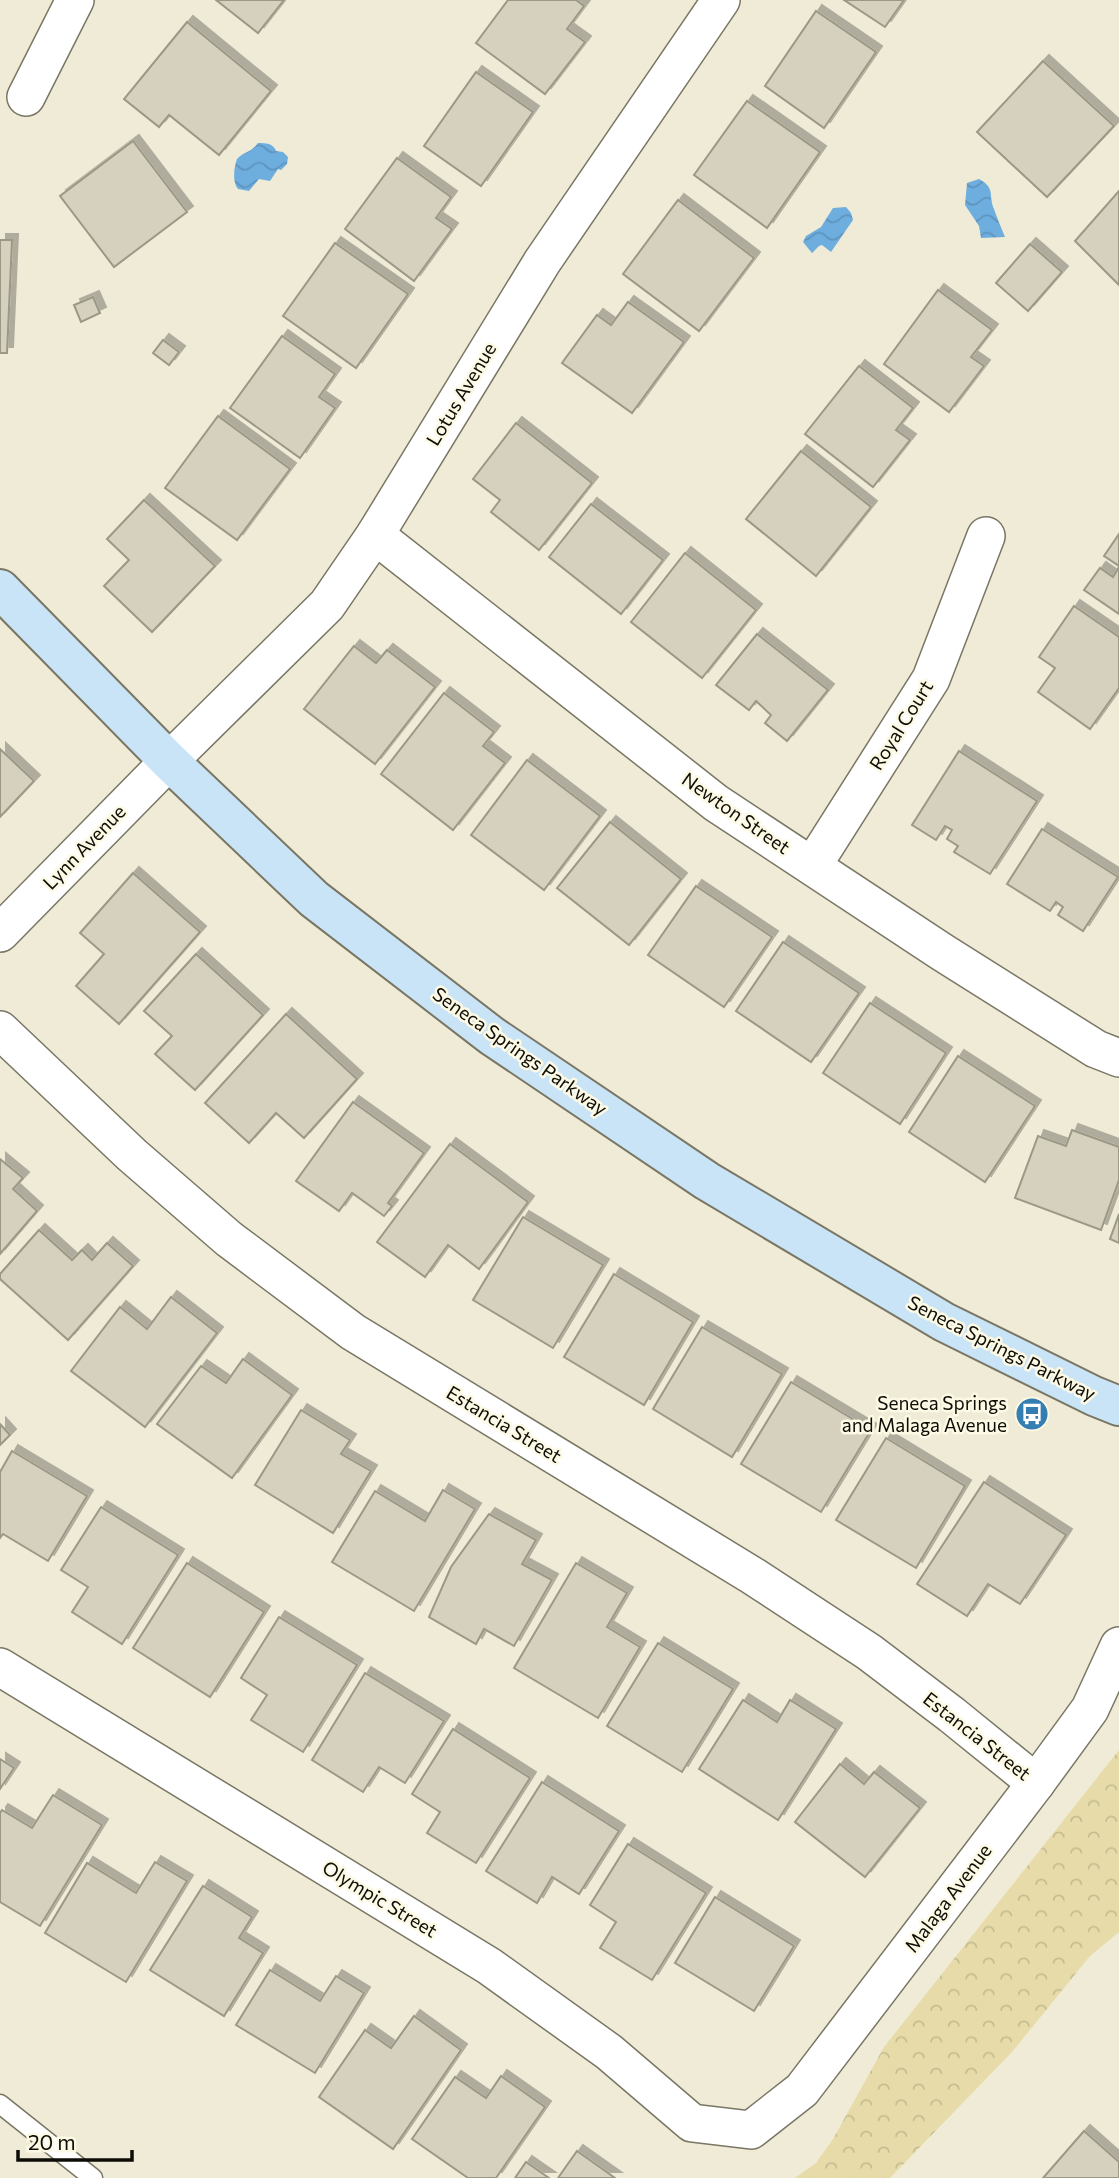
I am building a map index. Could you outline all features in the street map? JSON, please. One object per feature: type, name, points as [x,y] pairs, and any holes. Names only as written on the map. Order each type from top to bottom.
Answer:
[{"type":"street","points":[[26,97],[75,0]]},
{"type":"street","name":"Lotus Avenue","points":[[169,761],[327,605],[375,535],[542,262],[721,0]]},
{"type":"street","name":"Newton Street","points":[[375,535],[716,803],[942,952],[1096,1049],[1119,1058]]},
{"type":"street","name":"Royal Court","points":[[813,865],[931,679],[986,536]]},
{"type":"street","name":"Seneca Springs Parkway","points":[[0,589],[169,761],[314,899],[492,1036],[707,1181],[920,1308],[1119,1406]]},
{"type":"street","name":"Lynn Avenue","points":[[0,933],[169,761]]},
{"type":"street","name":"Estancia Street","points":[[0,1030],[132,1155],[229,1239],[353,1332],[752,1576],[857,1644],[952,1715],[1036,1783]]},
{"type":"street","name":"Malaga Avenue","points":[[751,2130],[802,2090],[1036,1783],[1090,1709],[1119,1646]]},
{"type":"street","name":"Olympic Street","points":[[0,1667],[489,1966],[609,2052],[692,2123],[751,2130]]},
{"type":"lane","points":[[0,2104],[93,2178]]},
{"type":"green space","points":[[1119,1750],[1119,1932],[1090,1956],[1012,2052],[890,2178],[795,2178],[816,2163],[833,2139],[884,2047]]},
{"type":"water","points":[[258,143],[269,144],[276,151],[283,152],[288,157],[287,164],[281,170],[278,169],[270,181],[259,179],[249,191],[238,189],[234,179],[237,159]]},
{"type":"water","points":[[979,179],[990,189],[992,204],[1005,237],[981,238],[979,226],[965,205],[967,183]]},
{"type":"water","points":[[846,207],[853,220],[831,252],[822,245],[812,253],[803,242],[806,236],[821,227],[833,208]]},
{"type":"building","points":[[216,0],[284,0],[258,33]]},
{"type":"building","points":[[508,0],[576,0],[584,6],[567,29],[585,42],[545,94],[476,43]]},
{"type":"building","points":[[844,0],[904,0],[885,27]]},
{"type":"building","points":[[816,11],[876,52],[824,128],[765,86]]},
{"type":"building","points":[[187,22],[271,91],[219,155],[169,115],[159,127],[124,99]]},
{"type":"building","points":[[1043,61],[1114,126],[1047,197],[977,132]]},
{"type":"building","points":[[476,72],[533,112],[481,186],[424,146]]},
{"type":"building","points":[[747,101],[820,152],[767,228],[694,175]]},
{"type":"building","points":[[133,141],[187,212],[114,267],[60,196]]},
{"type":"building","points":[[397,158],[451,197],[436,218],[452,229],[414,281],[345,229]]},
{"type":"building","points":[[1119,191],[1119,285],[1075,241]]},
{"type":"building","points":[[678,200],[754,258],[699,331],[623,274]]},
{"type":"building","points":[[0,240],[12,240],[7,353],[0,353]]},
{"type":"building","points":[[335,243],[408,294],[356,368],[283,316]]},
{"type":"building","points":[[1030,244],[1062,272],[1028,311],[996,283]]},
{"type":"building","points":[[938,290],[992,330],[971,357],[984,366],[949,412],[884,364]]},
{"type":"building","points":[[93,297],[100,313],[81,322],[74,305]]},
{"type":"building","points":[[628,302],[684,342],[632,413],[562,363],[597,315],[611,325]]},
{"type":"building","points":[[282,336],[335,374],[319,397],[335,408],[300,458],[230,408]]},
{"type":"building","points":[[163,340],[179,352],[169,365],[153,353]]},
{"type":"building","points":[[859,366],[913,408],[896,430],[910,440],[873,487],[805,434]]},
{"type":"building","points":[[218,416],[290,469],[237,540],[165,488]]},
{"type":"building","points":[[516,423],[592,483],[539,550],[491,512],[500,500],[473,479]]},
{"type":"building","points":[[801,451],[871,507],[816,576],[746,519]]},
{"type":"building","points":[[144,500],[215,566],[152,632],[104,586],[129,560],[107,539]]},
{"type":"building","points":[[591,504],[663,560],[621,614],[549,557]]},
{"type":"building","points":[[1119,534],[1119,566],[1104,556]]},
{"type":"building","points":[[685,553],[756,610],[702,678],[631,622]]},
{"type":"building","points":[[1119,567],[1119,614],[1084,590],[1100,568],[1113,577]]},
{"type":"building","points":[[1074,606],[1119,637],[1119,688],[1090,729],[1038,692],[1055,668],[1039,657]]},
{"type":"building","points":[[757,634],[828,690],[787,741],[765,723],[771,715],[756,701],[749,710],[716,685]]},
{"type":"building","points":[[354,646],[376,663],[387,650],[435,687],[375,764],[304,709]]},
{"type":"building","points":[[444,693],[494,732],[483,746],[505,763],[453,830],[381,774]]},
{"type":"building","points":[[0,749],[34,781],[0,817]]},
{"type":"building","points":[[959,751],[1037,801],[990,874],[954,852],[958,846],[947,839],[952,830],[945,826],[936,840],[912,825]]},
{"type":"building","points":[[527,760],[600,816],[544,890],[471,835]]},
{"type":"building","points":[[610,822],[681,879],[629,945],[557,888]]},
{"type":"building","points":[[1042,829],[1118,877],[1083,931],[1058,915],[1063,907],[1056,902],[1050,911],[1007,884]]},
{"type":"building","points":[[133,873],[200,932],[119,1024],[76,986],[104,954],[80,933]]},
{"type":"building","points":[[696,886],[772,937],[724,1007],[648,955]]},
{"type":"building","points":[[783,942],[859,993],[811,1062],[736,1011]]},
{"type":"building","points":[[196,954],[263,1015],[195,1090],[155,1054],[172,1036],[144,1011]]},
{"type":"building","points":[[870,1003],[946,1053],[900,1124],[823,1073]]},
{"type":"building","points":[[286,1014],[357,1079],[304,1138],[276,1113],[249,1143],[205,1103]]},
{"type":"building","points":[[958,1056],[1035,1106],[985,1182],[909,1132]]},
{"type":"building","points":[[353,1102],[424,1153],[388,1203],[392,1206],[384,1216],[352,1193],[339,1211],[296,1181]]},
{"type":"building","points":[[1072,1130],[1119,1147],[1119,1180],[1101,1230],[1015,1198],[1038,1136],[1066,1146]]},
{"type":"building","points":[[450,1144],[528,1202],[479,1269],[448,1245],[425,1277],[377,1242]]},
{"type":"building","points":[[0,1159],[23,1178],[13,1189],[37,1211],[0,1254]]},
{"type":"building","points":[[1119,1214],[1119,1243],[1110,1239]]},
{"type":"building","points":[[523,1217],[603,1265],[553,1348],[473,1300]]},
{"type":"building","points":[[39,1230],[72,1260],[82,1250],[92,1260],[107,1243],[133,1266],[68,1340],[0,1279],[0,1274]]},
{"type":"building","points":[[614,1274],[693,1322],[644,1405],[564,1357]]},
{"type":"building","points":[[171,1297],[217,1333],[145,1427],[71,1371],[120,1307],[147,1329]]},
{"type":"building","points":[[702,1327],[782,1374],[732,1457],[653,1409]]},
{"type":"building","points":[[243,1359],[292,1395],[232,1478],[157,1424],[201,1366],[226,1383]]},
{"type":"building","points":[[791,1382],[871,1430],[821,1512],[741,1464]]},
{"type":"building","points":[[301,1410],[350,1440],[341,1454],[371,1471],[333,1533],[255,1485]]},
{"type":"building","points":[[0,1424],[10,1435],[0,1445]]},
{"type":"building","points":[[886,1438],[965,1486],[916,1568],[836,1520]]},
{"type":"building","points":[[12,1451],[87,1496],[48,1561],[3,1534],[0,1538],[0,1472]]},
{"type":"building","points":[[984,1482],[1066,1535],[1020,1604],[988,1584],[967,1616],[917,1584]]},
{"type":"building","points":[[443,1490],[475,1509],[414,1611],[332,1562],[375,1491],[425,1521]]},
{"type":"building","points":[[101,1507],[178,1555],[122,1644],[72,1612],[88,1587],[61,1570]]},
{"type":"building","points":[[489,1514],[536,1540],[522,1564],[552,1580],[514,1646],[484,1629],[476,1644],[429,1617],[451,1567]]},
{"type":"building","points":[[187,1563],[264,1612],[210,1697],[133,1648]]},
{"type":"building","points":[[576,1563],[627,1593],[607,1627],[640,1647],[598,1718],[514,1668]]},
{"type":"building","points":[[279,1617],[357,1665],[303,1752],[251,1720],[267,1695],[241,1678]]},
{"type":"building","points":[[658,1643],[733,1689],[682,1772],[607,1726]]},
{"type":"building","points":[[365,1673],[444,1721],[405,1783],[379,1767],[363,1792],[312,1760]]},
{"type":"building","points":[[743,1700],[777,1722],[790,1700],[836,1729],[778,1820],[699,1769]]},
{"type":"building","points":[[453,1729],[530,1778],[476,1863],[427,1833],[440,1812],[412,1794]]},
{"type":"building","points":[[0,1759],[14,1768],[0,1789]]},
{"type":"building","points":[[840,1764],[864,1784],[874,1772],[920,1808],[865,1877],[795,1822]]},
{"type":"building","points":[[542,1782],[619,1831],[579,1894],[552,1877],[537,1903],[486,1871]]},
{"type":"building","points":[[53,1795],[102,1825],[40,1926],[0,1902],[0,1813],[2,1810],[32,1828]]},
{"type":"building","points":[[628,1844],[706,1893],[652,1980],[600,1948],[616,1922],[590,1905]]},
{"type":"building","points":[[155,1862],[187,1881],[126,1982],[45,1933],[87,1863],[136,1893]]},
{"type":"building","points":[[203,1886],[252,1917],[239,1938],[263,1953],[224,2016],[150,1970]]},
{"type":"building","points":[[715,1897],[794,1946],[754,2011],[675,1963]]},
{"type":"building","points":[[270,1970],[320,2001],[336,1976],[364,1993],[315,2073],[236,2025]]},
{"type":"building","points":[[414,2016],[461,2050],[393,2149],[319,2097],[365,2030],[391,2048]]},
{"type":"building","points":[[501,2076],[545,2107],[496,2178],[468,2178],[412,2139],[455,2077],[486,2098]]},
{"type":"building","points":[[1084,2131],[1119,2162],[1119,2178],[1043,2178]]},
{"type":"building","points":[[577,2151],[615,2178],[558,2178]]},
{"type":"building","points":[[526,2162],[549,2178],[515,2178]]},
{"type":"place","name":"Seneca Springs and Malaga Avenue","points":[[1032,1414]]}]
